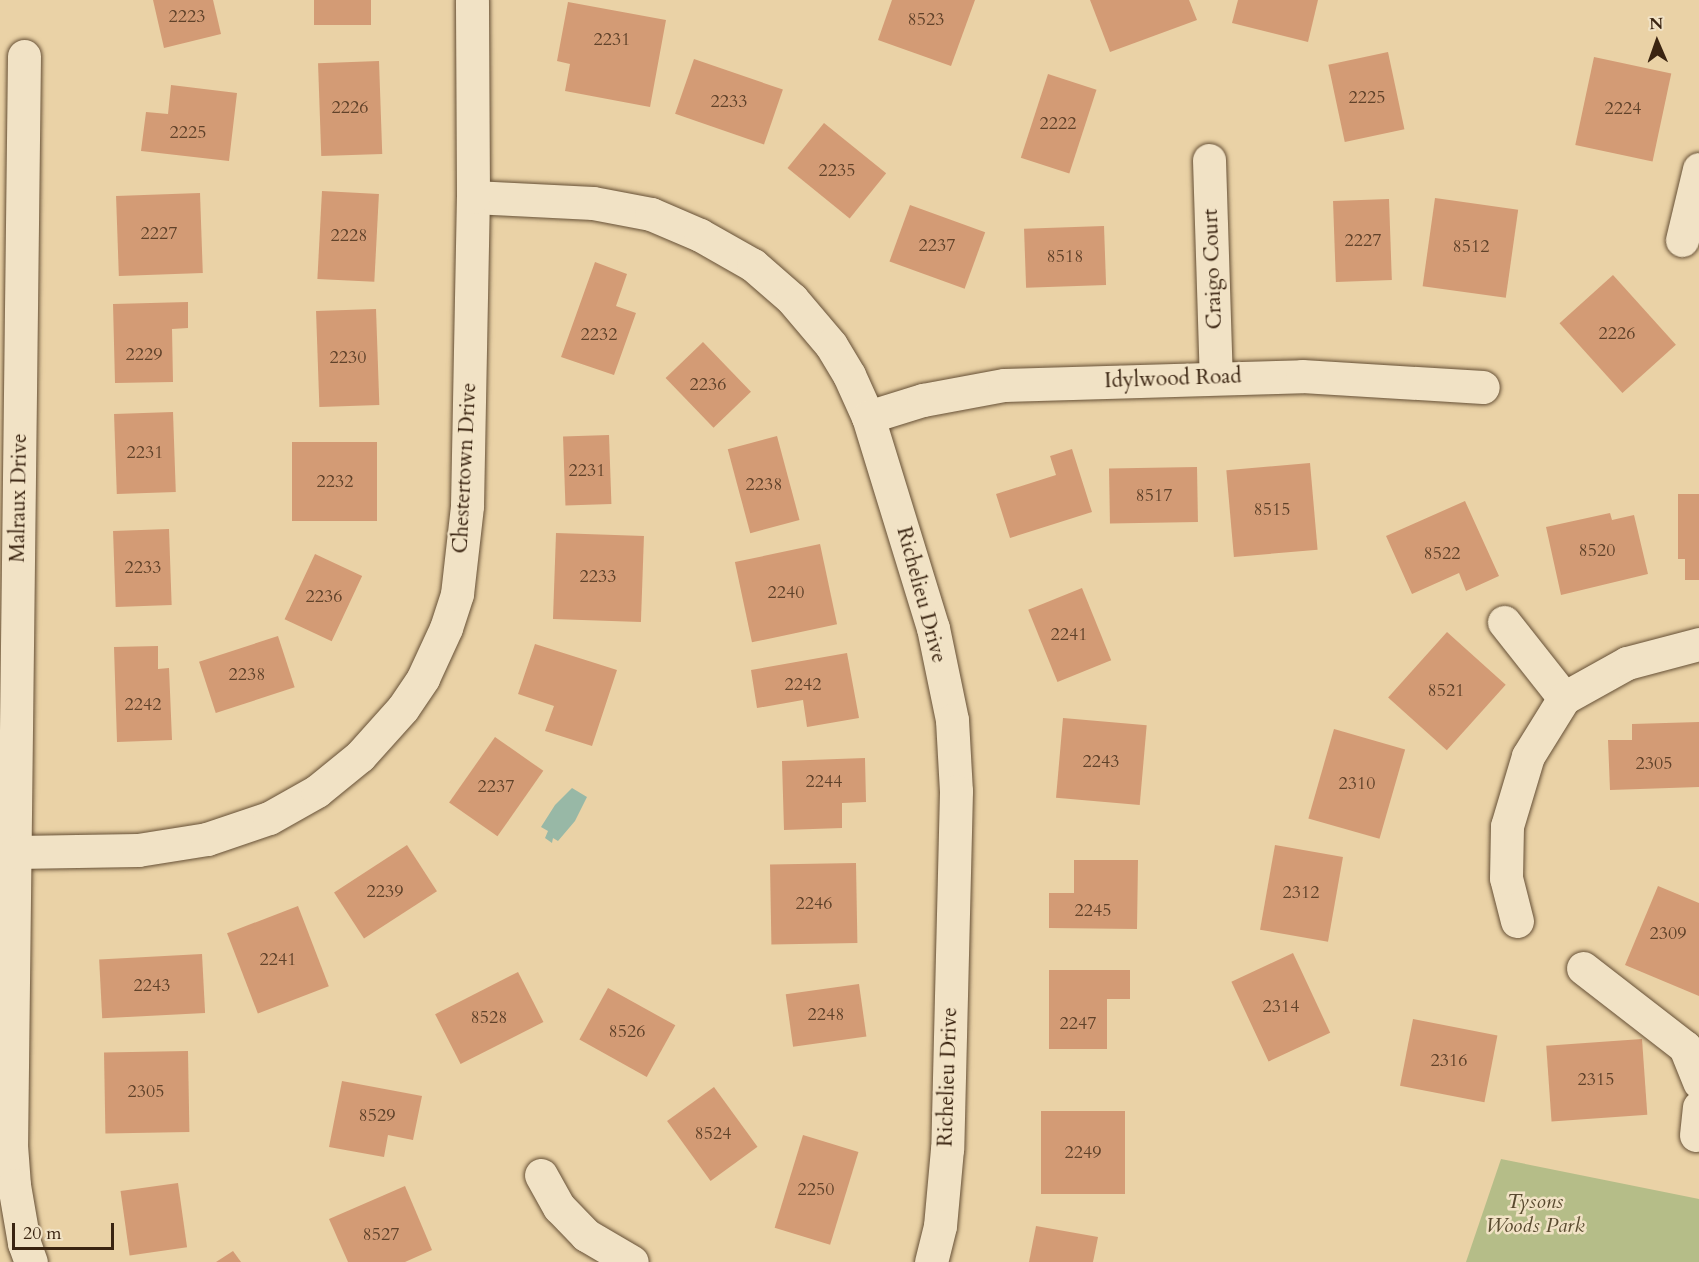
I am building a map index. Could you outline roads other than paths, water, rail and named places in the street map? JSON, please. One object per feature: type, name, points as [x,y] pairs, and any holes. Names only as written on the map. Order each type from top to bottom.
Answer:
[{"type":"street","name":"Chestertown Drive","points":[[16,852],[138,850],[207,839],[269,818],[317,791],[360,756],[403,708],[423,678],[446,628],[457,594],[467,506],[473,196],[472,0]]},
{"type":"street","name":"Malraux Drive","points":[[24,56],[11,1145],[14,1185],[24,1243],[31,1262]]},
{"type":"street","name":"Craigo Court","points":[[1209,160],[1216,377]]},
{"type":"street","points":[[1682,240],[1699,169]]},
{"type":"street","name":"Richelieu Drive","points":[[473,196],[593,202],[651,214],[700,235],[753,265],[792,299],[831,345],[849,375],[868,417],[933,628],[953,732],[957,790],[947,1149],[940,1226],[931,1262]]},
{"type":"street","name":"Idylwood Road","points":[[868,417],[923,400],[1004,385],[1302,376],[1483,387]]},
{"type":"street","points":[[1504,622],[1564,698]]},
{"type":"street","points":[[1517,921],[1506,878],[1507,826],[1528,756],[1564,698],[1626,663],[1699,644]]},
{"type":"street","points":[[1583,968],[1685,1047],[1699,1082]]},
{"type":"street","points":[[541,1175],[560,1208],[586,1235],[632,1262]]},
{"type":"park label","name":"Tysons Woods Park","points":[[1535,1214]]}]
